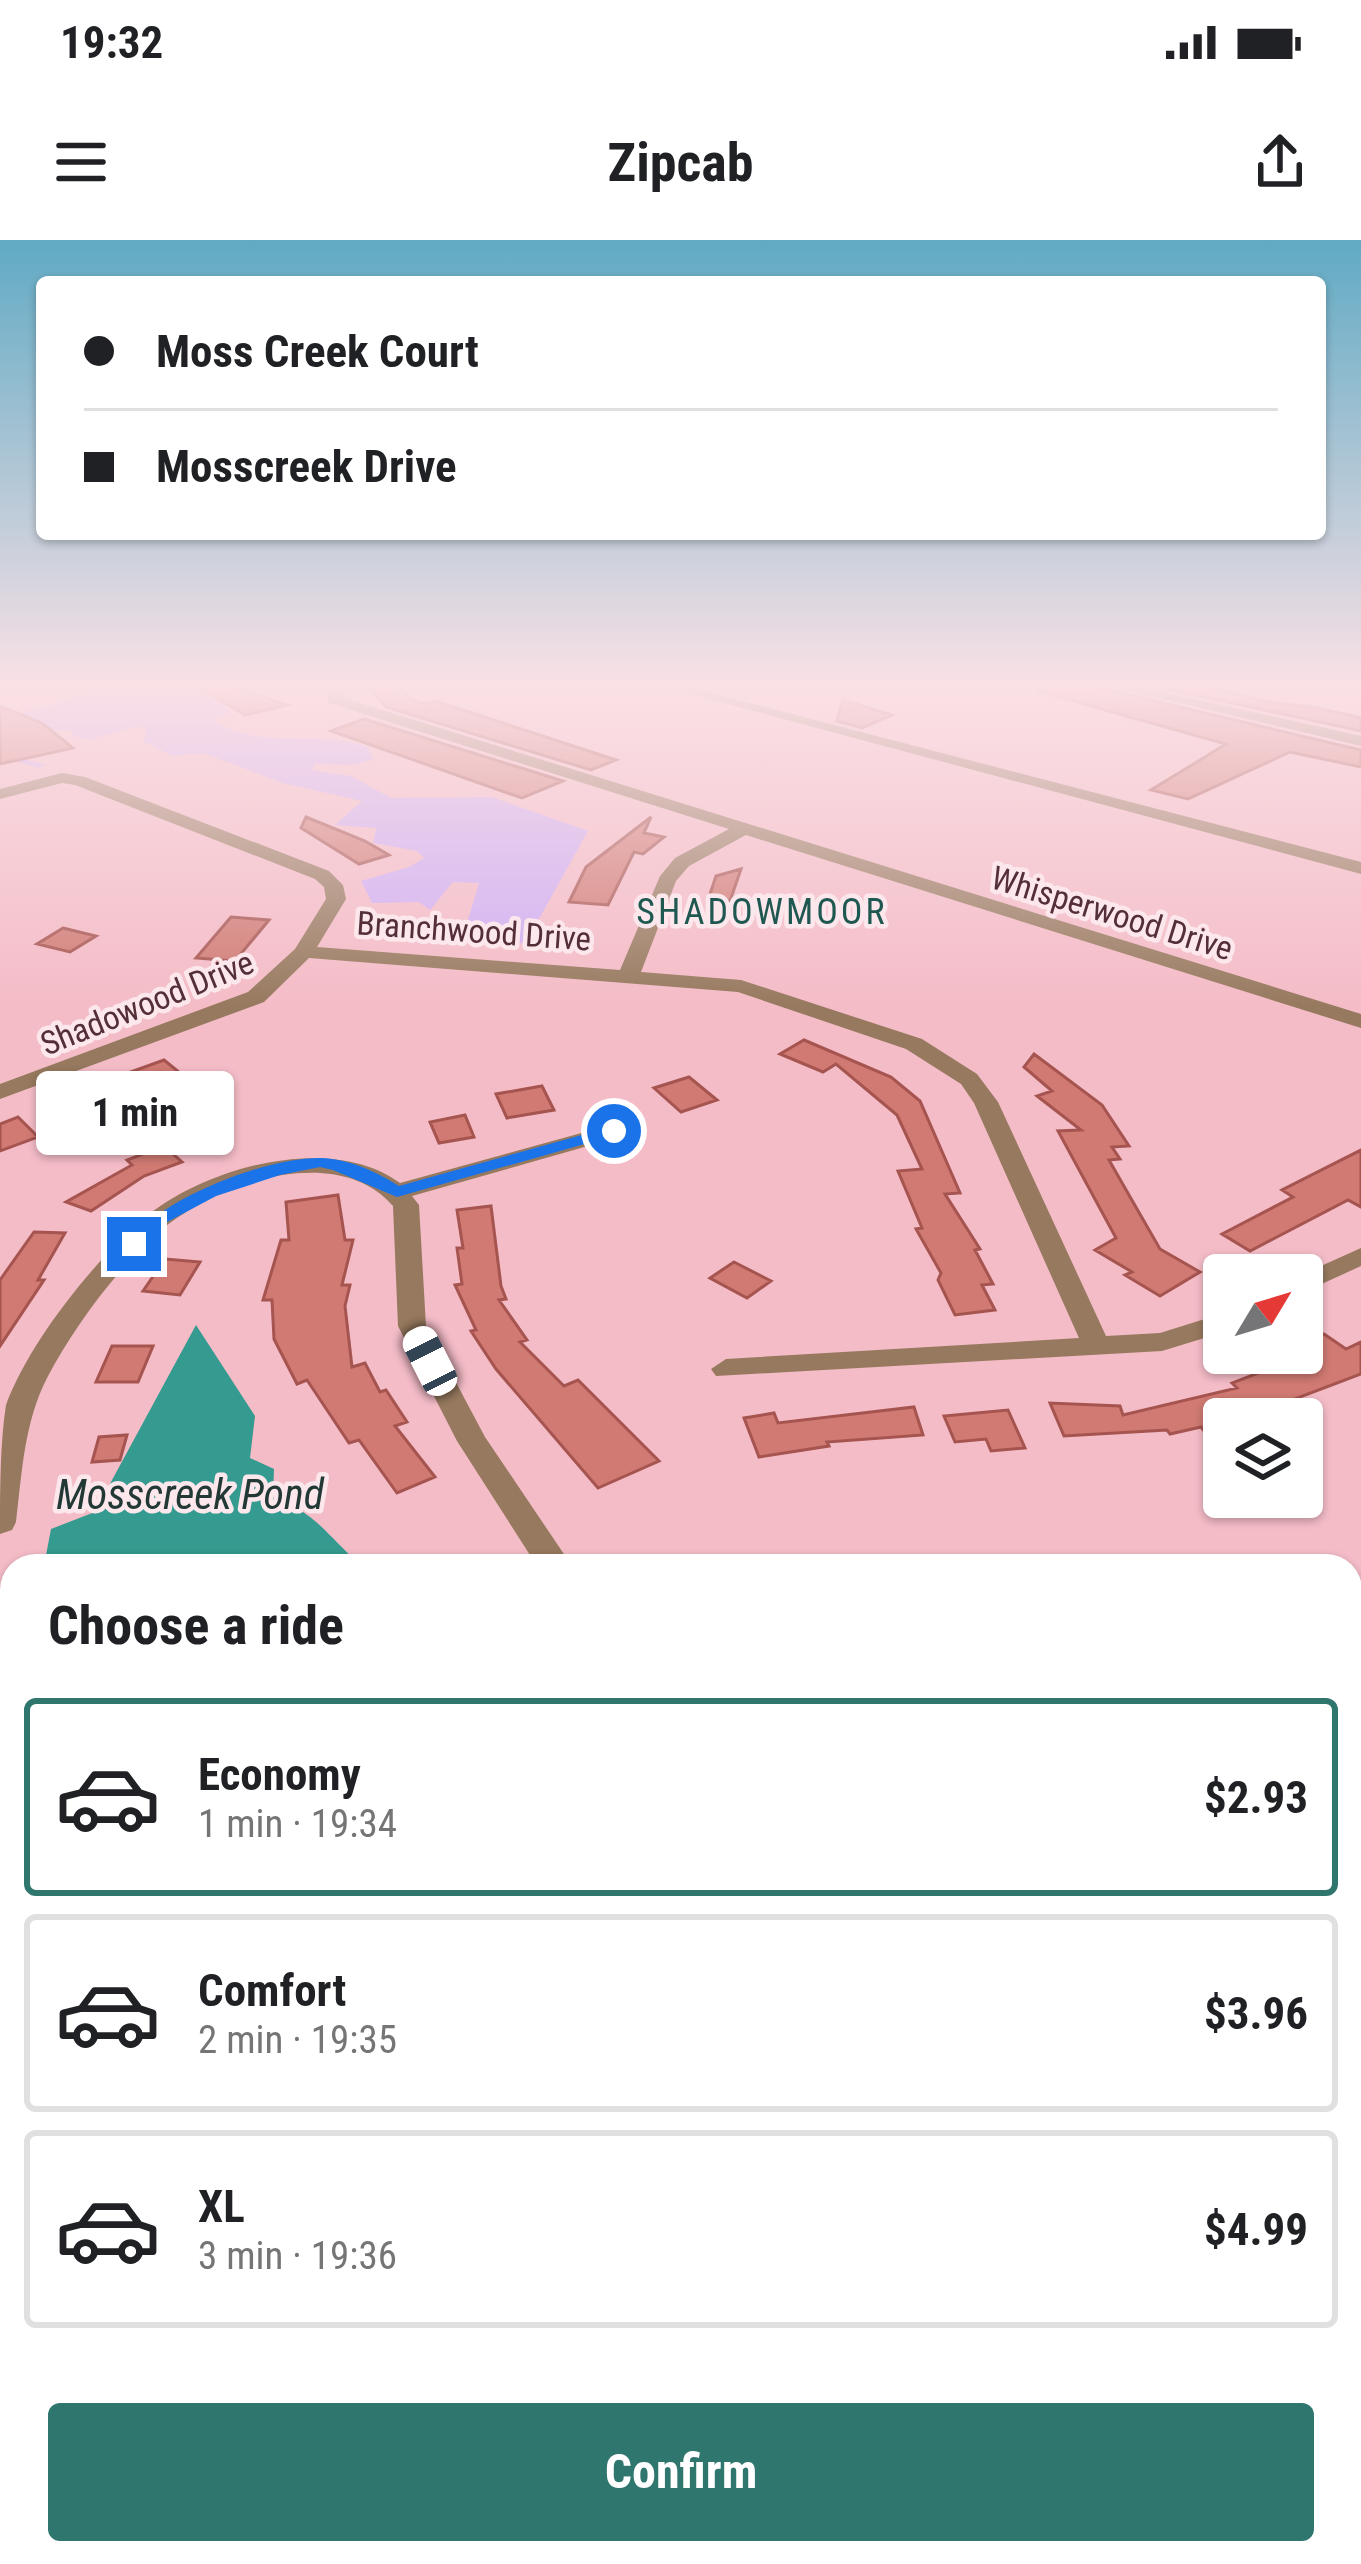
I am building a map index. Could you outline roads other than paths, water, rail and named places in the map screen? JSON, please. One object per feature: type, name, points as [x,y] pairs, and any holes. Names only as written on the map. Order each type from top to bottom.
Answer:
[{"type":"street","name":"Shadowood Drive","points":[[0,1093],[256,998],[278,982],[304,952],[336,899],[333,885],[322,875],[101,790]]},
{"type":"street","name":"Whisperwood Drive","points":[[618,790],[1361,1021]]},
{"type":"street","points":[[1066,790],[1361,868]]},
{"type":"street","points":[[629,975],[667,880],[682,862],[742,830]]},
{"type":"street","name":"Branchwood Drive","points":[[304,952],[741,986],[914,1045],[969,1079],[986,1102],[1097,1347]]},
{"type":"street","points":[[397,1192],[614,1131]]},
{"type":"street","points":[[0,1522],[24,1396],[65,1332],[152,1223],[211,1192],[320,1162],[355,1170],[397,1192],[406,1205],[412,1326],[472,1441],[547,1554]]},
{"type":"street","points":[[1323,1275],[1361,1256]]},
{"type":"street","points":[[726,1369],[1162,1342],[1203,1329]]},
{"type":"water","name":"Mosscreek Pond","points":[[196,1325],[255,1416],[250,1458],[274,1469],[273,1497],[311,1518],[349,1554],[46,1554],[51,1529],[100,1510]]},
{"type":"district","name":"SHADOWMOOR","points":[[762,912]]}]
